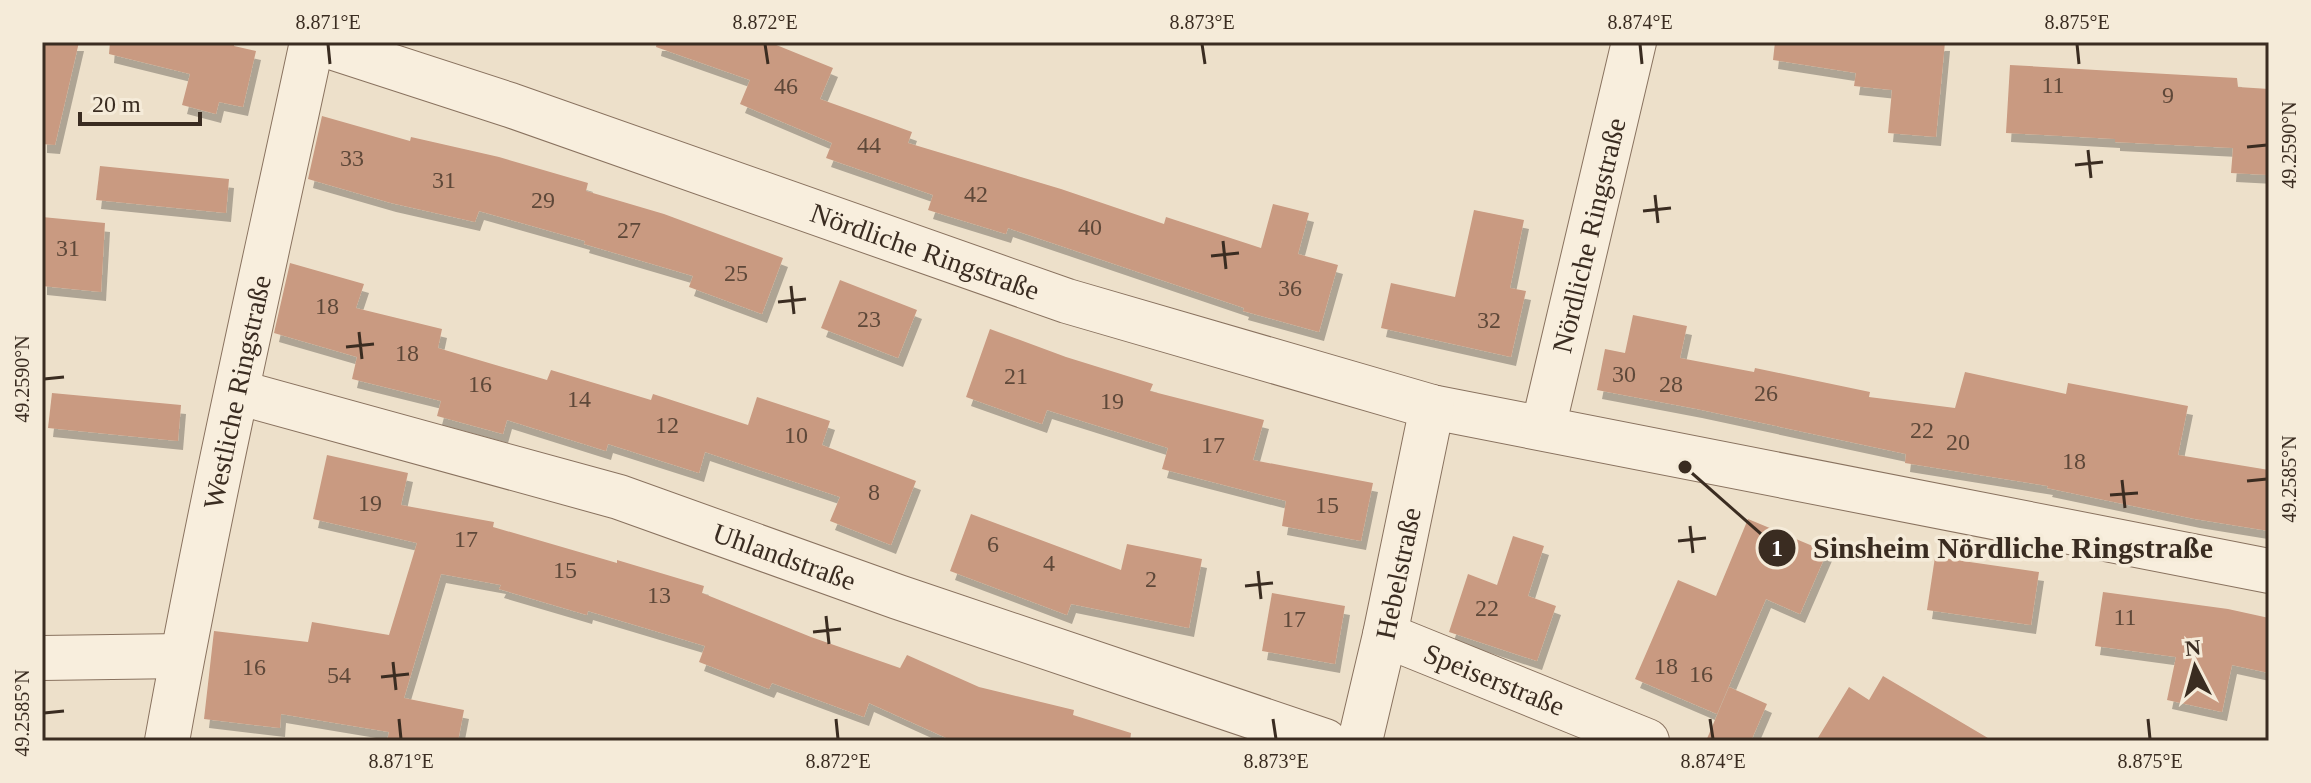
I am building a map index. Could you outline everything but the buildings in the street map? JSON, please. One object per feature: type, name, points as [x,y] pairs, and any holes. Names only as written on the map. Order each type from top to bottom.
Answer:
[{"type":"street","name":"Westliche Ringstraße","points":[[167,741],[237,392],[314,42]]},
{"type":"street","name":"Nördliche Ringstraße","points":[[314,42],[510,105],[1067,301],[1432,407],[2269,571]]},
{"type":"street","name":"Nördliche Ringstraße","points":[[1543,428],[1634,42]]},
{"type":"street","name":"Uhlandstraße","points":[[237,392],[619,497],[898,597],[1325,741]]},
{"type":"street","name":"Hebelstraße","points":[[1360,741],[1432,407]]},
{"type":"street","name":"Speiserstraße","points":[[1385,635],[1647,741]]},
{"type":"street","points":[[42,658],[182,656]]},
{"type":"place","name":"Sinsheim Nördliche Ringstraße","points":[[1685,467]]}]
